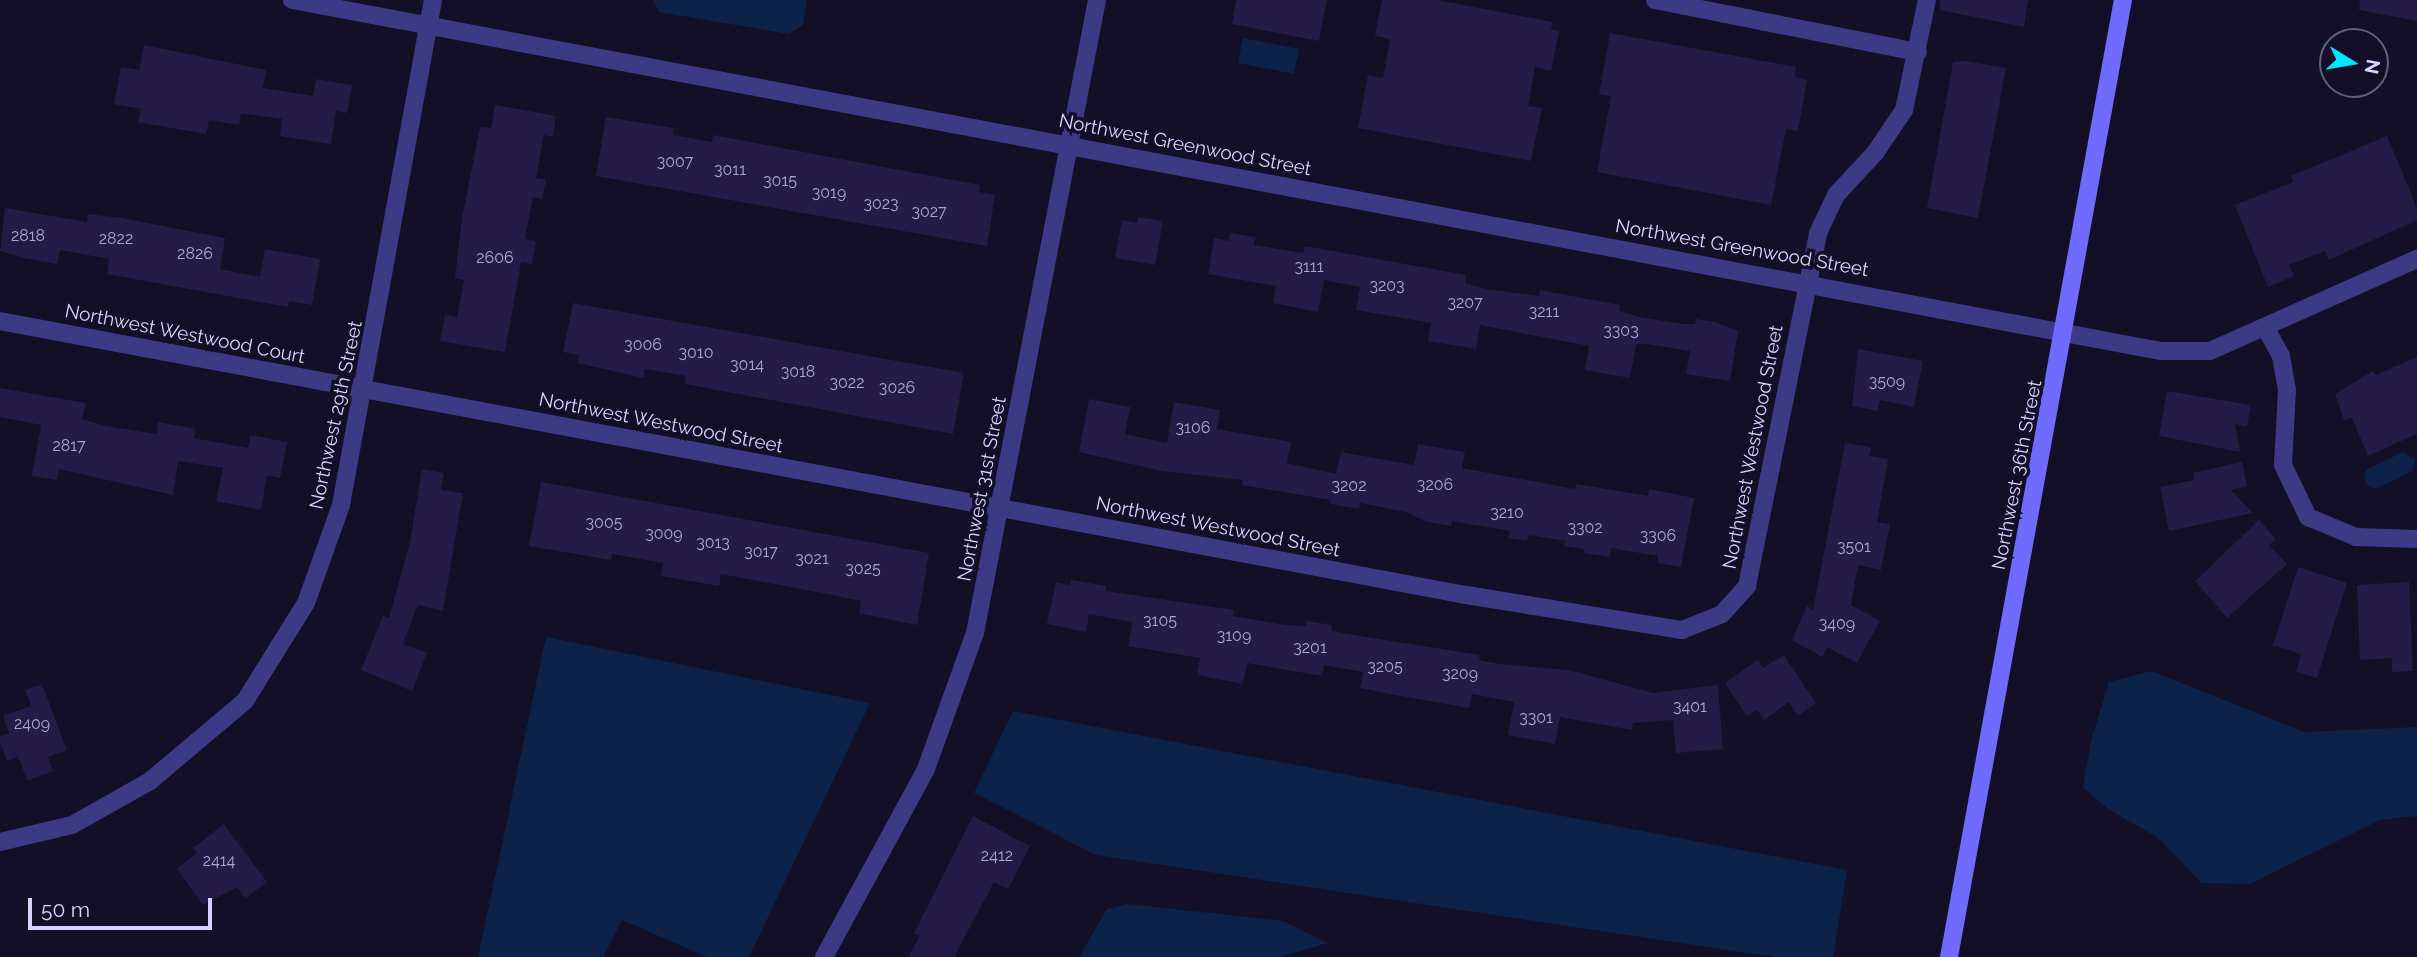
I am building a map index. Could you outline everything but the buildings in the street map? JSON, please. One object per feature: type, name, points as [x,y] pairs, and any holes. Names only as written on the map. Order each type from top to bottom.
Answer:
[{"type":"main road","name":"Northwest 36th Street","points":[[1949,957],[2066,330],[2123,0]]},
{"type":"street","name":"Northwest Greenwood Street","points":[[294,0],[1808,281],[2066,330],[2161,351],[2210,351],[2417,259]]},
{"type":"street","name":"Northwest 29th Street","points":[[0,842],[72,825],[150,780],[245,701],[306,603],[341,505],[433,0]]},
{"type":"street","name":"Northwest 31st Street","points":[[824,957],[926,769],[975,633],[1002,507],[1097,0]]},
{"type":"street","points":[[1655,0],[1918,52]]},
{"type":"street","name":"Northwest Westwood Street","points":[[363,389],[1466,595],[1682,630],[1722,614],[1747,586],[1818,233],[1836,195],[1875,153],[1904,110],[1927,0]]},
{"type":"street","name":"Northwest Westwood Court","points":[[0,321],[363,389]]},
{"type":"street","points":[[2265,327],[2281,356],[2287,390],[2283,465],[2308,517],[2356,537],[2417,539]]},
{"type":"water","points":[[653,0],[807,0],[803,25],[789,34],[659,12]]},
{"type":"water","points":[[1243,38],[1299,49],[1294,74],[1238,63]]},
{"type":"water","points":[[2403,452],[2415,459],[2413,471],[2375,489],[2365,483],[2366,470]]},
{"type":"water","points":[[546,637],[870,703],[749,957],[707,957],[622,920],[603,957],[478,957]]},
{"type":"water","points":[[2151,671],[2304,732],[2417,727],[2417,816],[2380,820],[2250,884],[2202,883],[2157,837],[2108,809],[2083,788],[2091,741],[2109,682]]},
{"type":"water","points":[[1013,711],[1847,870],[1833,957],[1774,957],[1096,855],[974,793]]},
{"type":"water","points":[[1128,904],[1283,921],[1327,943],[1280,957],[1079,957],[1107,909]]}]
